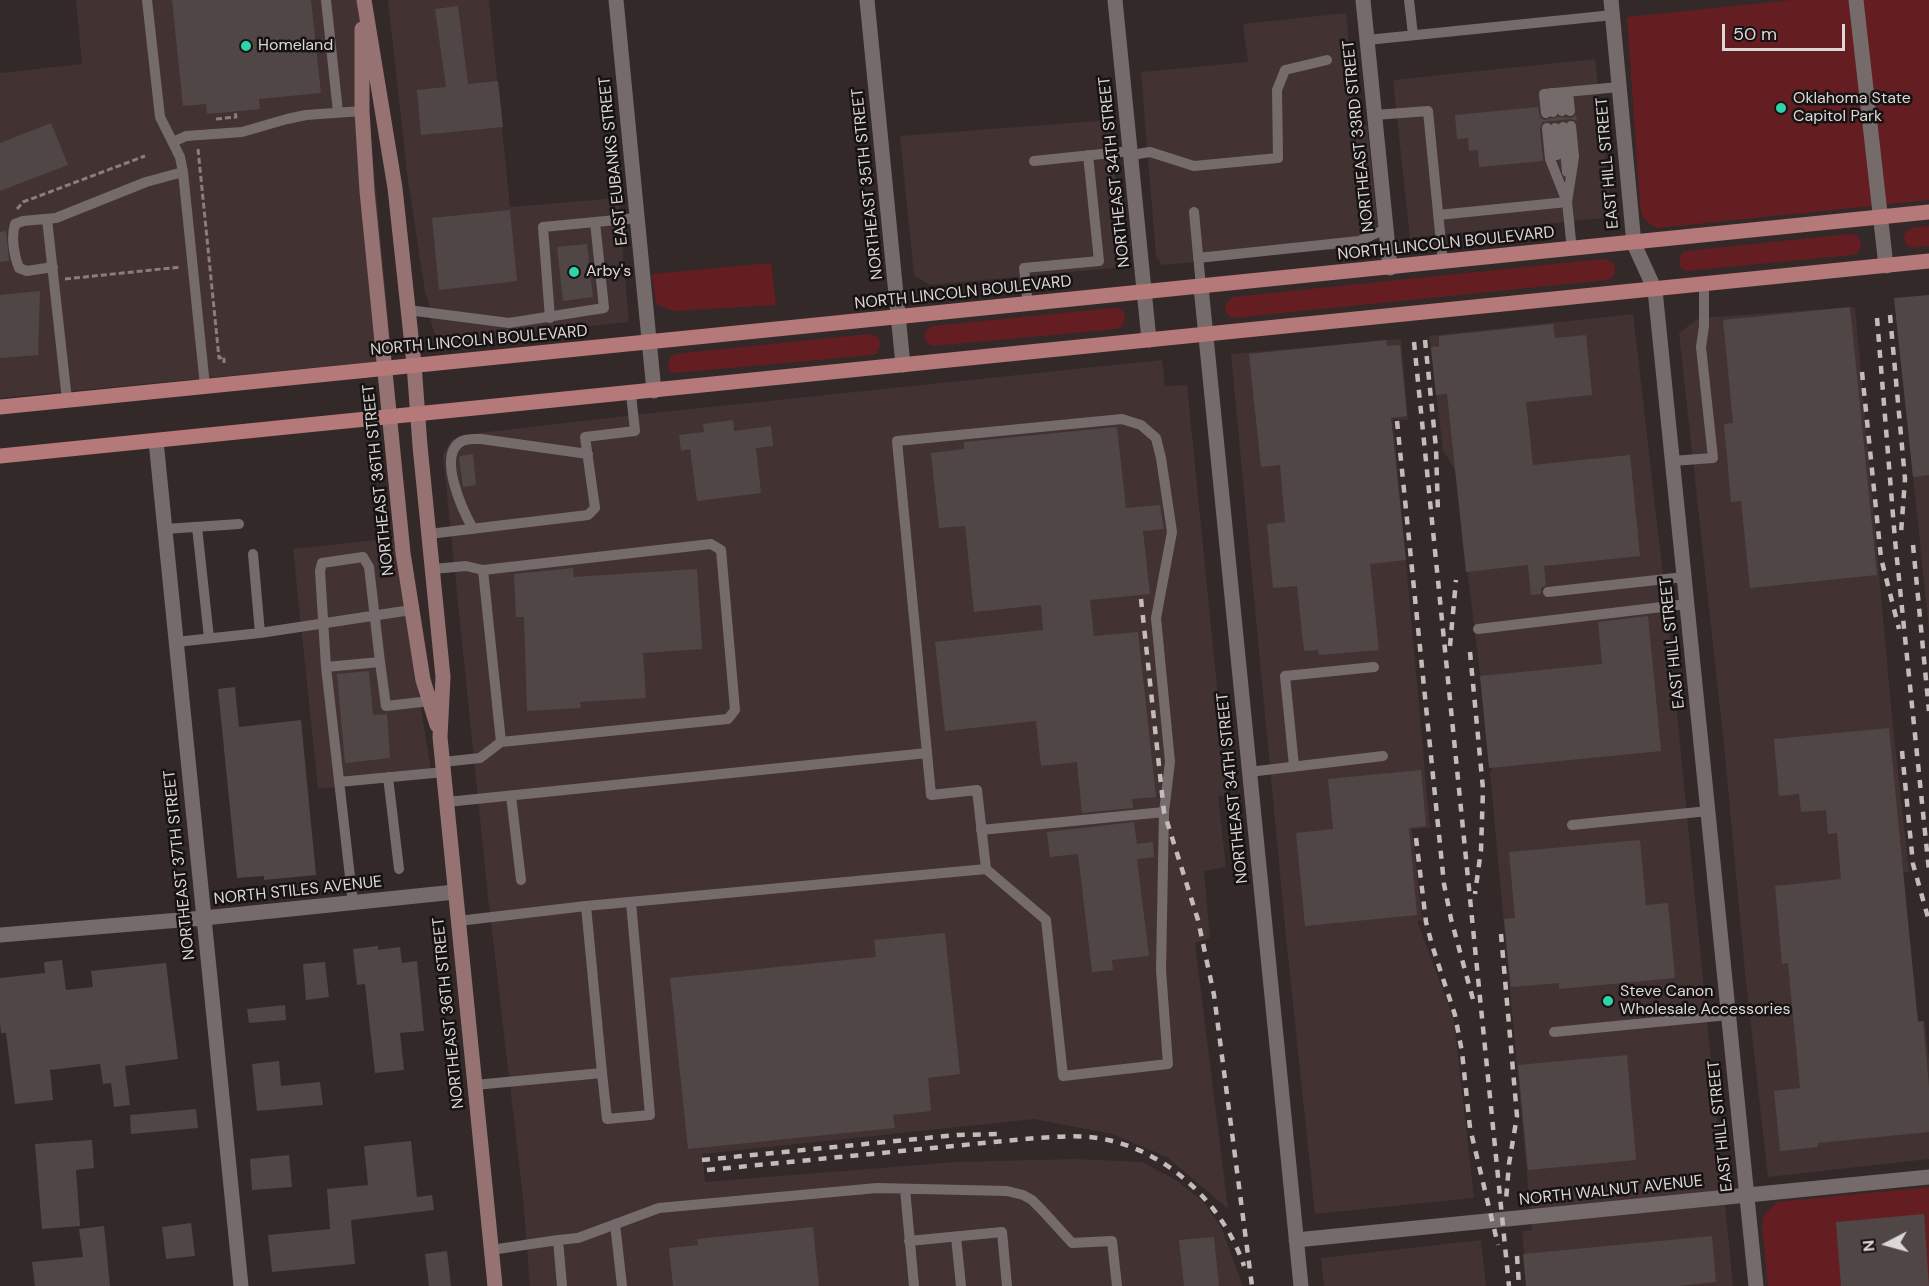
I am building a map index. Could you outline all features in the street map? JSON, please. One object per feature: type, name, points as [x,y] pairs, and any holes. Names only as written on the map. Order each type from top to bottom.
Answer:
[{"type":"main road","name":"NORTHEAST 36TH STREET","points":[[363,0],[362,111],[367,191],[403,553],[423,680],[440,737]]},
{"type":"main road","name":"NORTHEAST 36TH STREET","points":[[363,0],[395,188],[414,364],[443,677],[440,737],[495,1286]]},
{"type":"main road","name":"NORTH LINCOLN BOULEVARD","points":[[0,407],[1634,244],[1929,212]]},
{"type":"main road","points":[[0,456],[1929,261]]},
{"type":"street","name":"EAST EUBANKS STREET","points":[[616,0],[654,391]]},
{"type":"street","name":"NORTHEAST 35TH STREET","points":[[867,0],[903,365]]},
{"type":"street","name":"NORTHEAST 34TH STREET","points":[[1115,0],[1149,340]]},
{"type":"street","name":"NORTHEAST 33RD STREET","points":[[1363,0],[1390,268]]},
{"type":"street","points":[[1857,0],[1886,266]]},
{"type":"street","name":"EAST HILL STREET","points":[[1612,7],[1634,244],[1655,290],[1756,1286]]},
{"type":"street","name":"NORTHEAST 34TH STREET","points":[[1201,287],[1301,1286]]},
{"type":"street","name":"NORTHEAST 37TH STREET","points":[[156,441],[241,1286]]},
{"type":"street","name":"NORTH STILES AVENUE","points":[[0,935],[204,918],[455,892]]},
{"type":"street","name":"NORTH WALNUT AVENUE","points":[[1296,1240],[1929,1177]]},
{"type":"lane","points":[[147,0],[160,117],[180,157],[183,172],[206,386]]},
{"type":"lane","points":[[326,0],[338,112]]},
{"type":"lane","points":[[1409,0],[1413,35]]},
{"type":"lane","points":[[1367,40],[1612,7]]},
{"type":"lane","points":[[324,57],[330,34]]},
{"type":"lane","points":[[1034,161],[1088,155],[1150,152],[1194,165],[1278,158],[1277,90],[1285,70],[1327,60]]},
{"type":"lane","points":[[326,78],[336,96]]},
{"type":"lane","points":[[1560,93],[1558,112],[1544,94],[1619,87]]},
{"type":"lane","points":[[173,142],[186,136],[242,132],[287,119],[362,111]]},
{"type":"lane","points":[[1375,115],[1428,111],[1443,263]]},
{"type":"lane","points":[[1567,202],[1550,159],[1559,127],[1574,157],[1567,202],[1572,250]]},
{"type":"lane","points":[[1028,305],[1024,268],[1099,261],[1088,155]]},
{"type":"lane","points":[[53,267],[27,270],[19,268],[13,231],[15,224],[23,221],[56,218],[146,182],[183,172]]},
{"type":"lane","points":[[1438,215],[1567,202]]},
{"type":"lane","points":[[1194,212],[1201,287]]},
{"type":"lane","points":[[550,318],[543,227],[637,218]]},
{"type":"lane","points":[[47,219],[68,400]]},
{"type":"lane","points":[[408,310],[509,323],[604,308],[595,222]]},
{"type":"lane","points":[[1198,258],[1359,240],[1386,229]]},
{"type":"lane","points":[[1672,461],[1713,458],[1701,347],[1704,326],[1704,285]]},
{"type":"lane","points":[[429,534],[588,515],[595,508],[585,437],[635,431],[631,394]]},
{"type":"lane","points":[[1122,419],[1141,424],[1156,438],[1172,532],[1156,618],[1170,762],[1164,812],[1161,969],[1168,1064],[1063,1076],[1046,920],[986,869],[977,790],[932,795],[927,753],[897,441],[1122,419]]},
{"type":"lane","points":[[473,529],[460,506],[454,483],[452,459],[454,448],[459,442],[465,439],[481,439],[588,454]]},
{"type":"lane","points":[[165,529],[238,524]]},
{"type":"lane","points":[[197,527],[209,638]]},
{"type":"lane","points":[[339,782],[388,777],[480,758],[501,742],[728,719],[735,710],[720,550],[711,544],[483,570],[466,566],[433,569]]},
{"type":"lane","points":[[253,554],[260,633]]},
{"type":"lane","points":[[353,903],[326,667],[320,572],[322,563],[363,557],[369,567],[386,706],[430,702]]},
{"type":"lane","points":[[483,570],[501,742]]},
{"type":"lane","points":[[1548,592],[1684,577]]},
{"type":"lane","points":[[1478,629],[1687,604]]},
{"type":"lane","points":[[176,642],[260,633],[411,610]]},
{"type":"lane","points":[[326,667],[380,662]]},
{"type":"lane","points":[[1294,766],[1285,676],[1374,667]]},
{"type":"lane","points":[[447,802],[927,753]]},
{"type":"lane","points":[[1249,772],[1383,756]]},
{"type":"lane","points":[[388,777],[399,869]]},
{"type":"lane","points":[[511,796],[520,880]]},
{"type":"lane","points":[[1572,825],[1708,811]]},
{"type":"lane","points":[[981,831],[1164,812]]},
{"type":"lane","points":[[458,921],[586,906],[986,869]]},
{"type":"lane","points":[[586,906],[607,1119],[650,1115],[631,902]]},
{"type":"lane","points":[[1554,1032],[1728,1015]]},
{"type":"lane","points":[[475,1085],[602,1073]]},
{"type":"lane","points":[[491,1250],[578,1238],[659,1208],[877,1188],[1007,1191],[1032,1200],[1072,1243],[1112,1241],[1117,1286]]},
{"type":"lane","points":[[905,1189],[914,1286]]},
{"type":"lane","points":[[615,1224],[622,1286]]},
{"type":"lane","points":[[909,1241],[1002,1232],[1007,1286]]},
{"type":"lane","points":[[956,1237],[961,1286]]},
{"type":"lane","points":[[558,1240],[562,1286]]},
{"type":"path","points":[[224,363],[224,357],[219,358],[196,121],[236,117],[236,111]]},
{"type":"path","points":[[10,214],[23,202],[145,156]]},
{"type":"path","points":[[54,280],[210,264]]},
{"type":"shaded area","points":[[76,0],[358,0],[392,360],[0,398],[0,73],[82,64]]},
{"type":"shaded area","points":[[388,0],[489,0],[510,207],[618,198],[629,322],[462,339],[441,338],[435,334],[425,292],[408,180]]},
{"type":"shaded area","name":"Oklahoma State Capitol Park","points":[[1792,0],[1929,0],[1929,200],[1658,228],[1650,224],[1644,219],[1641,208],[1627,17]]},
{"type":"shaded area","points":[[1346,13],[1356,122],[1367,125],[1379,238],[1363,247],[1162,265],[1156,256],[1141,72],[1248,62],[1243,24]]},
{"type":"shaded area","points":[[1595,59],[1612,217],[1410,238],[1393,80]]},
{"type":"shaded area","points":[[1110,120],[1124,267],[930,285],[914,275],[900,136]]},
{"type":"shaded area","points":[[1929,226],[1929,246],[1912,248],[1907,246],[1903,237],[1905,233],[1914,228]]},
{"type":"shaded area","points":[[1849,234],[1859,237],[1861,243],[1858,253],[1853,255],[1686,271],[1679,265],[1681,254],[1685,251]]},
{"type":"shaded area","points":[[1603,259],[1613,263],[1615,268],[1612,278],[1607,280],[1233,318],[1225,310],[1225,305],[1232,297]]},
{"type":"shaded area","points":[[771,263],[776,305],[673,311],[656,304],[652,274]]},
{"type":"shaded area","points":[[1929,298],[1929,630],[1895,302]]},
{"type":"shaded area","points":[[1855,307],[1893,728],[1909,872],[1903,872],[1915,1022],[1925,1021],[1929,1060],[1929,1159],[1768,1177],[1679,333],[1699,318]]},
{"type":"shaded area","points":[[1113,308],[1123,311],[1125,316],[1122,326],[1117,329],[933,346],[925,339],[926,331],[932,326]]},
{"type":"shaded area","points":[[1633,314],[1666,601],[1733,1286],[1527,1286],[1522,1231],[1532,1230],[1490,772],[1492,771],[1455,470],[1443,450],[1429,336]]},
{"type":"shaded area","points":[[868,334],[878,338],[880,343],[877,353],[872,355],[676,373],[671,372],[668,368],[670,357],[675,354]]},
{"type":"shaded area","points":[[1401,339],[1408,420],[1393,419],[1430,828],[1412,829],[1422,920],[1417,921],[1454,1020],[1474,1198],[1315,1214],[1286,937],[1231,354]]},
{"type":"shaded area","points":[[1162,360],[1165,386],[1187,385],[1228,798],[1218,795],[1226,867],[1204,871],[1210,938],[1195,943],[1228,1209],[1167,1157],[1112,1134],[1034,1119],[702,1154],[705,1182],[956,1162],[1075,1159],[1142,1162],[1176,1180],[1203,1201],[1222,1229],[1243,1286],[530,1286],[523,1197],[488,897],[443,455],[451,440],[462,435],[643,414]]},
{"type":"shaded area","points":[[394,538],[432,777],[318,789],[293,549]]},
{"type":"shaded area","points":[[1929,1187],[1929,1286],[1768,1286],[1763,1216],[1777,1202]]},
{"type":"shaded area","points":[[1481,1240],[1486,1286],[1324,1286],[1321,1258]]},
{"type":"building","name":"Homeland","points":[[172,0],[311,0],[321,93],[259,99],[260,109],[207,114],[206,104],[183,106]]},
{"type":"building","points":[[458,6],[468,84],[498,81],[503,127],[421,135],[417,90],[446,87],[435,9]]},
{"type":"building","points":[[1538,107],[1540,117],[1544,120],[1558,117],[1571,118],[1576,115],[1577,121],[1571,119],[1542,122],[1540,129],[1543,161],[1479,167],[1478,150],[1469,151],[1468,138],[1457,139],[1455,115]]},
{"type":"building","points":[[51,123],[68,165],[0,191],[0,143]]},
{"type":"building","points":[[510,210],[517,281],[439,290],[432,218]]},
{"type":"building","points":[[6,231],[9,261],[0,262],[0,232]]},
{"type":"building","name":"Arby's","points":[[587,244],[593,297],[563,301],[557,247]]},
{"type":"building","points":[[40,291],[38,355],[0,358],[0,295]]},
{"type":"building","points":[[1929,295],[1929,475],[1913,477],[1894,298]]},
{"type":"building","points":[[1850,307],[1877,575],[1750,588],[1741,501],[1731,502],[1724,424],[1733,423],[1723,320]]},
{"type":"building","points":[[1553,324],[1555,338],[1586,335],[1592,395],[1526,402],[1533,465],[1630,455],[1640,556],[1544,566],[1546,585],[1541,588],[1541,594],[1531,595],[1528,565],[1466,572],[1447,394],[1436,395],[1431,347],[1439,346],[1439,336]]},
{"type":"building","points":[[1386,340],[1387,346],[1400,345],[1407,416],[1391,418],[1406,560],[1370,564],[1379,650],[1319,655],[1318,650],[1304,651],[1297,586],[1273,588],[1267,524],[1285,522],[1280,465],[1261,467],[1249,354]]},
{"type":"building","points":[[733,420],[734,431],[771,426],[773,446],[756,448],[761,493],[697,501],[690,449],[681,451],[679,435],[704,432],[703,424]]},
{"type":"building","points":[[1117,427],[1126,508],[1160,505],[1164,529],[1143,531],[1150,594],[1090,600],[1094,636],[1138,632],[1156,797],[1132,799],[1133,808],[1082,813],[1077,762],[1041,766],[1036,721],[945,731],[935,642],[1043,630],[1041,605],[974,612],[965,526],[939,528],[931,453],[964,449],[964,442]]},
{"type":"building","points":[[473,454],[476,485],[463,487],[459,458]]},
{"type":"building","points":[[573,568],[574,577],[697,569],[702,649],[643,653],[646,698],[580,702],[581,708],[527,711],[524,617],[516,617],[514,574]]},
{"type":"building","points":[[1648,616],[1661,751],[1489,768],[1480,676],[1602,664],[1598,622]]},
{"type":"building","points":[[369,671],[373,715],[387,714],[390,758],[345,763],[337,674]]},
{"type":"building","points":[[235,687],[239,727],[301,720],[316,875],[264,880],[264,876],[237,878],[218,689]]},
{"type":"building","points":[[1889,728],[1918,1022],[1923,1021],[1929,1087],[1929,1132],[1818,1143],[1818,1147],[1780,1151],[1774,1091],[1800,1088],[1788,963],[1782,964],[1775,886],[1841,879],[1837,833],[1828,834],[1826,810],[1801,812],[1799,794],[1779,796],[1774,739]]},
{"type":"building","points":[[1421,770],[1426,826],[1409,828],[1417,915],[1305,926],[1296,833],[1333,829],[1328,779]]},
{"type":"building","points":[[1134,822],[1137,844],[1153,842],[1154,857],[1137,859],[1149,956],[1112,960],[1113,970],[1092,972],[1078,854],[1050,857],[1047,832]]},
{"type":"building","points":[[1640,840],[1646,905],[1668,903],[1675,978],[1559,989],[1559,983],[1511,987],[1504,919],[1515,918],[1509,852]]},
{"type":"building","points":[[945,933],[960,1074],[928,1078],[931,1111],[893,1115],[895,1128],[688,1149],[670,978],[876,957],[874,940]]},
{"type":"building","points":[[378,946],[378,950],[400,947],[402,963],[417,961],[424,1031],[400,1033],[404,1070],[375,1073],[365,984],[357,985],[353,949]]},
{"type":"building","points":[[62,960],[66,990],[93,987],[91,971],[166,963],[178,1059],[125,1066],[130,1105],[114,1107],[111,1083],[103,1084],[100,1064],[50,1070],[53,1100],[15,1104],[6,1033],[1,1033],[0,978],[45,973],[44,962]]},
{"type":"building","points":[[325,962],[329,997],[306,1000],[303,964]]},
{"type":"building","points":[[285,1005],[286,1020],[249,1023],[247,1009]]},
{"type":"building","points":[[1627,1055],[1636,1160],[1528,1170],[1518,1065]]},
{"type":"building","points":[[279,1061],[281,1086],[320,1082],[323,1105],[257,1111],[252,1064]]},
{"type":"building","points":[[196,1109],[198,1128],[131,1134],[130,1115]]},
{"type":"building","points":[[92,1140],[94,1168],[76,1170],[80,1226],[42,1229],[35,1144]]},
{"type":"building","points":[[411,1141],[417,1197],[432,1195],[434,1210],[351,1220],[355,1264],[272,1272],[268,1235],[330,1229],[327,1189],[368,1185],[364,1146]]},
{"type":"building","points":[[289,1155],[292,1187],[252,1190],[250,1159]]},
{"type":"building","points":[[1924,1214],[1929,1286],[1841,1286],[1836,1222]]},
{"type":"building","points":[[191,1223],[195,1256],[166,1259],[162,1227]]},
{"type":"building","points":[[104,1226],[110,1286],[35,1286],[32,1262],[83,1257],[79,1229]]},
{"type":"building","points":[[813,1227],[819,1286],[673,1286],[669,1248],[698,1245],[697,1239]]},
{"type":"building","points":[[1712,1236],[1716,1282],[1678,1286],[1526,1286],[1523,1254]]},
{"type":"building","points":[[1214,1237],[1219,1286],[1184,1286],[1179,1240]]},
{"type":"building","points":[[447,1251],[451,1286],[429,1286],[425,1254]]},
{"type":"railway","points":[[1890,315],[1905,479],[1901,533]]},
{"type":"railway","points":[[1877,318],[1895,540],[1929,871]]},
{"type":"railway","points":[[1425,340],[1436,448],[1438,513]]},
{"type":"railway","points":[[1414,342],[1509,1286]]},
{"type":"railway","points":[[1862,372],[1881,558],[1899,629]]},
{"type":"railway","points":[[1397,421],[1444,884],[1474,1003]]},
{"type":"railway","points":[[1913,545],[1929,711]]},
{"type":"railway","points":[[1450,646],[1456,580]]},
{"type":"railway","points":[[1141,599],[1164,812],[1198,920],[1214,995],[1252,1286]]},
{"type":"railway","points":[[1470,652],[1483,789],[1481,850],[1475,894]]},
{"type":"railway","points":[[1902,751],[1913,864],[1929,921]]},
{"type":"railway","points":[[1416,838],[1426,922],[1455,1015],[1462,1052],[1470,1128],[1498,1245]]},
{"type":"railway","points":[[1501,934],[1517,1116],[1506,1200]]},
{"type":"railway","points":[[702,1160],[957,1135],[1001,1134]]},
{"type":"railway","points":[[707,1170],[1035,1138],[1072,1136],[1099,1138],[1131,1147],[1153,1157],[1192,1186],[1209,1203],[1223,1223],[1244,1266]]},
{"type":"railway","points":[[1517,1256],[1519,1286]]},
{"type":"place","name":"Homeland","points":[[246,46]]},
{"type":"place","name":"Oklahoma State Capitol Park","points":[[1781,108]]},
{"type":"place","name":"Arby's","points":[[574,272]]},
{"type":"place","name":"Steve Canon Wholesale Accessories","points":[[1608,1001]]}]
